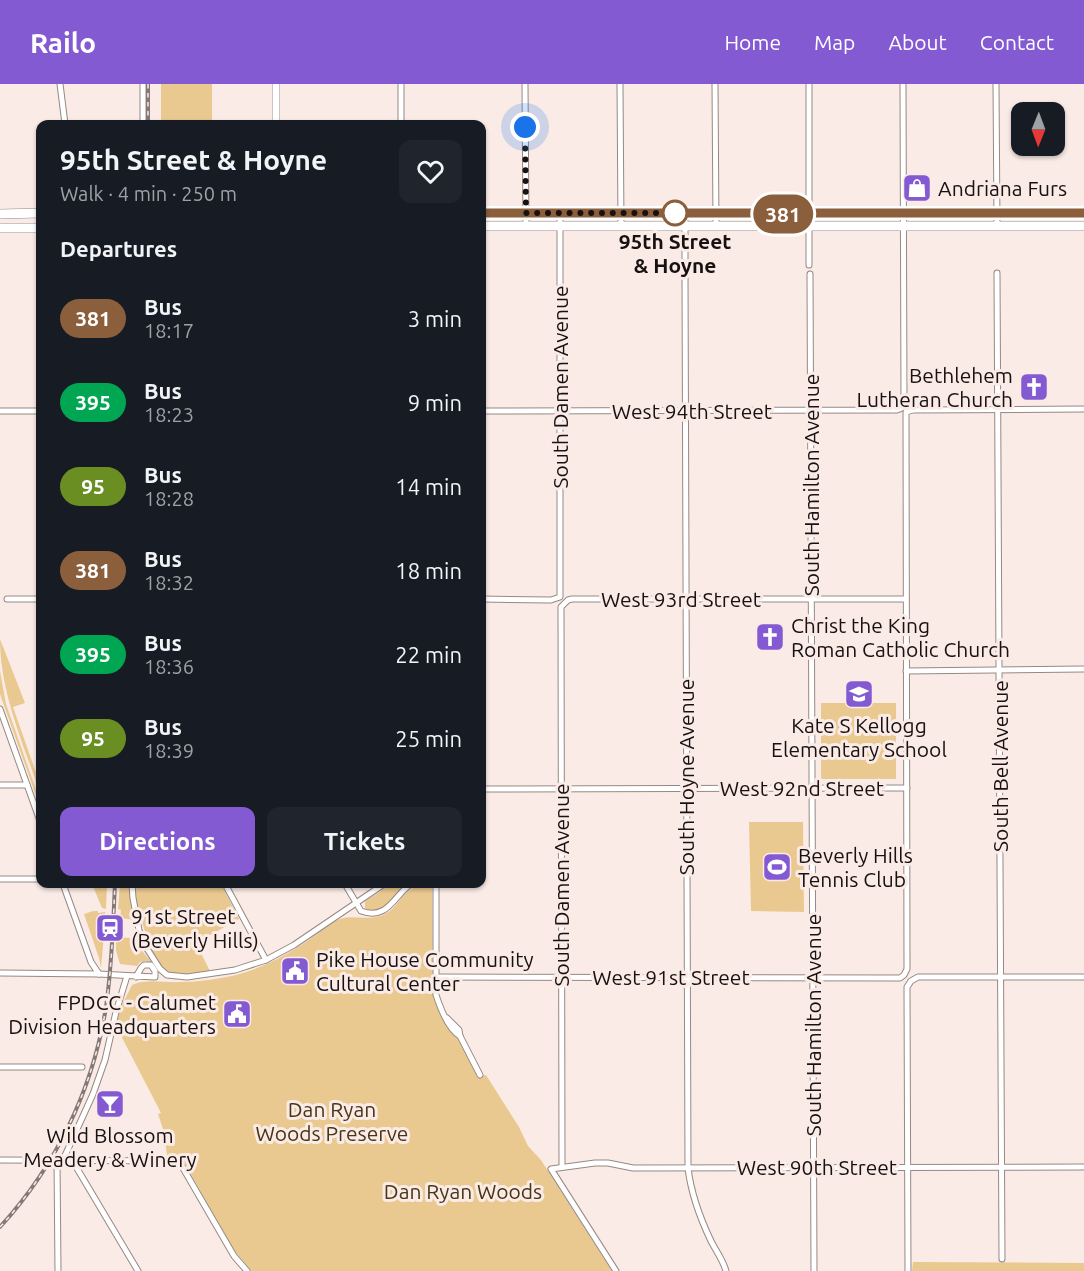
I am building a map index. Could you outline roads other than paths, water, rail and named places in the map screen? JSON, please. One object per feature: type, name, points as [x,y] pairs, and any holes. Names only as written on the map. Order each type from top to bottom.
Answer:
[{"type":"main road","points":[[0,214],[36,213]]},
{"type":"main road","points":[[486,213],[1084,213]]},
{"type":"main road","points":[[486,226],[1084,226]]},
{"type":"main road","points":[[0,228],[36,228]]},
{"type":"street","points":[[60,84],[64,120]]},
{"type":"street","points":[[143,84],[143,120]]},
{"type":"street","points":[[276,84],[276,120]]},
{"type":"street","points":[[401,84],[402,120]]},
{"type":"street","points":[[525,84],[526,226]]},
{"type":"street","points":[[620,84],[621,226]]},
{"type":"street","points":[[715,84],[716,227]]},
{"type":"street","points":[[809,84],[809,265]]},
{"type":"street","points":[[903,84],[907,788]]},
{"type":"street","points":[[996,84],[997,225]]},
{"type":"street","name":"South Damen Avenue","points":[[486,599],[551,600],[560,597],[560,213]]},
{"type":"street","points":[[685,213],[685,265]]},
{"type":"street","name":"South Bell Avenue","points":[[997,273],[1002,1259]]},
{"type":"street","name":"South Hamilton Avenue","points":[[810,274],[814,1271]]},
{"type":"street","name":"South Hoyne Avenue","points":[[685,275],[688,1168],[697,1208],[726,1271]]},
{"type":"street","name":"West 94th Street","points":[[486,411],[897,410],[906,408],[1084,410]]},
{"type":"street","points":[[0,411],[36,411]]},
{"type":"street","points":[[7,599],[36,599]]},
{"type":"street","name":"West 93rd Street","points":[[564,603],[572,599],[906,599]]},
{"type":"street","name":"South Damen Avenue","points":[[562,1167],[560,610],[564,603]]},
{"type":"street","points":[[906,670],[1084,669]]},
{"type":"street","points":[[0,709],[36,810]]},
{"type":"street","points":[[0,785],[27,785]]},
{"type":"street","name":"West 92nd Street","points":[[486,789],[907,788]]},
{"type":"street","name":"West 91st Street","points":[[436,977],[900,978],[907,972],[907,788]]},
{"type":"street","points":[[0,879],[36,879]]},
{"type":"street","points":[[64,888],[91,962],[99,974]]},
{"type":"street","points":[[132,888],[141,938],[160,969],[167,975],[187,977],[235,970],[266,960],[294,945],[378,888]]},
{"type":"street","points":[[227,888],[266,960]]},
{"type":"street","points":[[347,888],[362,911],[371,914],[390,906],[405,888]]},
{"type":"street","points":[[436,888],[436,995],[446,1017],[459,1030],[480,1075]]},
{"type":"street","points":[[0,973],[99,974],[136,977],[155,977],[153,968],[148,964],[144,965],[136,977]]},
{"type":"street","points":[[58,1271],[60,1160],[93,1094],[105,1060],[127,976]]},
{"type":"street","points":[[908,1271],[907,987],[918,977],[1084,977]]},
{"type":"street","points":[[0,1067],[82,1067]]},
{"type":"street","points":[[0,1160],[177,1161],[234,1256],[247,1271]]},
{"type":"street","points":[[72,1160],[138,1271]]},
{"type":"street","name":"West 90th Street","points":[[616,1271],[551,1169],[594,1163],[633,1168],[1084,1167]]},
{"type":"railway","points":[[148,84],[148,120]]},
{"type":"railway","points":[[0,1227],[20,1203],[55,1152],[82,1097],[92,1067],[106,1007],[115,888]]},
{"type":"place","name":"Andriana Furs","points":[[917,188]]},
{"type":"place","name":"95th Street & Hoyne","points":[[675,213]]},
{"type":"place","name":"Bethlehem Lutheran Church","points":[[1034,387]]},
{"type":"place","name":"Christ the King Roman Catholic Church","points":[[770,637]]},
{"type":"place","name":"Kate S Kellogg Elementary School","points":[[859,694]]},
{"type":"place","name":"Beverly Hills Tennis Club","points":[[777,867]]},
{"type":"place","name":"91st Street (Beverly Hills)","points":[[110,928]]},
{"type":"place","name":"Pike House Community Cultural Center","points":[[295,971]]},
{"type":"place","name":"FPDCC - Calumet Division Headquarters","points":[[237,1014]]},
{"type":"place","name":"Wild Blossom Meadery & Winery","points":[[110,1104]]},
{"type":"park label","name":"Dan Ryan Woods Preserve","points":[[332,1121]]},
{"type":"park label","name":"Dan Ryan Woods","points":[[463,1191]]}]
